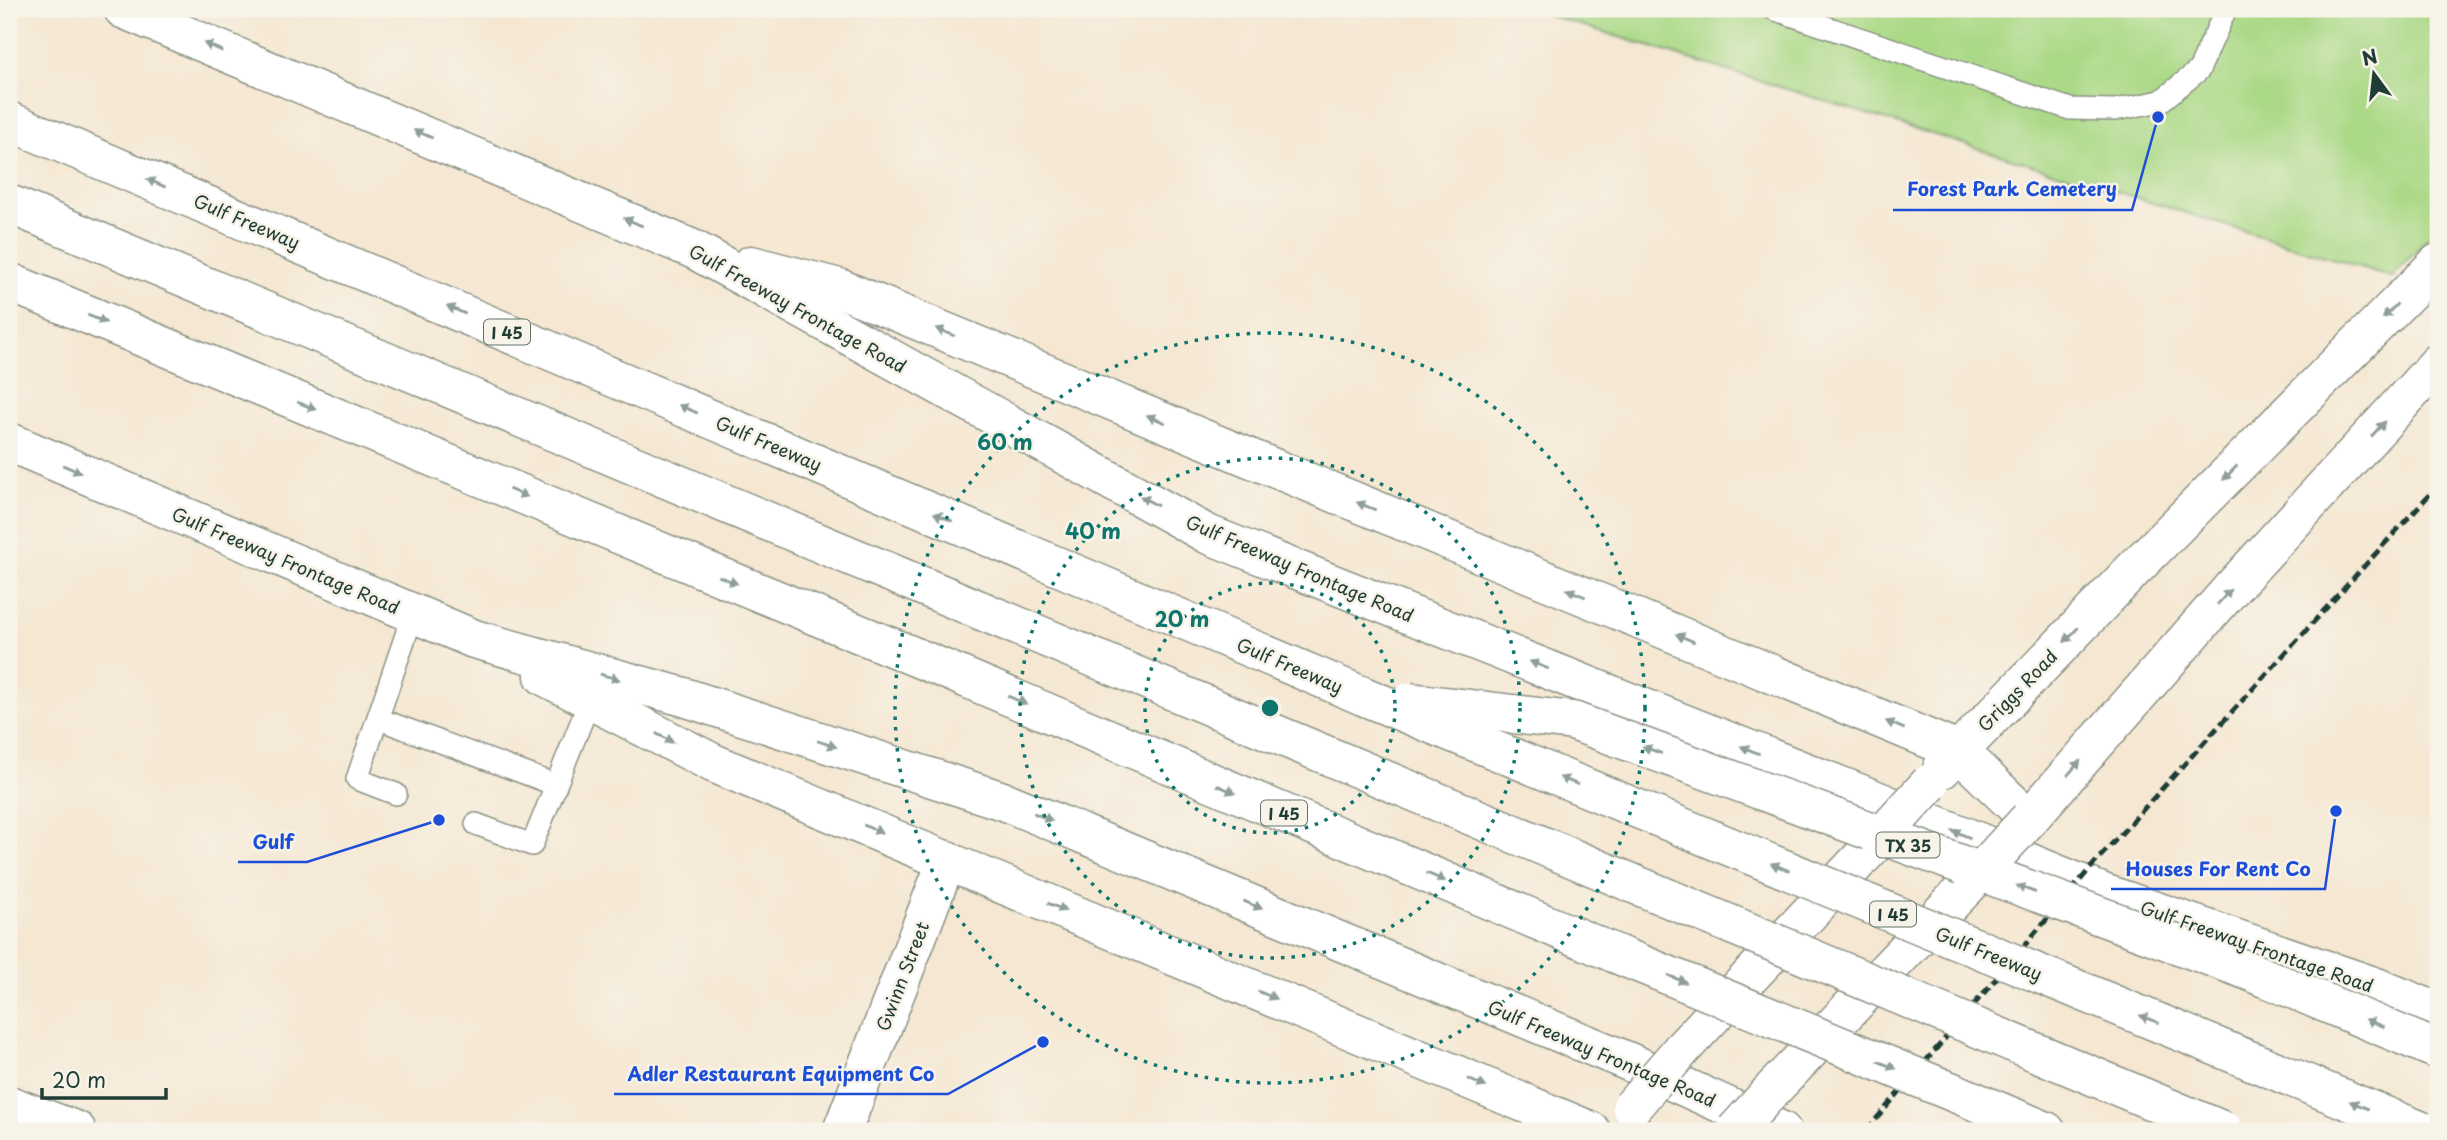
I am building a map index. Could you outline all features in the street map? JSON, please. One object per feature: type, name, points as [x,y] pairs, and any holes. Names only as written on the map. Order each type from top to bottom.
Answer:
[{"type":"main road","name":"Gulf Freeway Frontage Road","points":[[123,9],[695,250],[1207,534],[2106,894],[2379,988],[2437,1011]]},
{"type":"main road","name":"Gulf Freeway","points":[[9,121],[1363,696],[2423,1131]]},
{"type":"main road","points":[[9,204],[2224,1131]]},
{"type":"main road","points":[[695,250],[839,288],[1958,751],[2029,819]]},
{"type":"main road","name":"Griggs Road","points":[[1622,1119],[1681,1050],[1958,751],[2438,263]]},
{"type":"main road","name":"I 45","points":[[9,282],[954,673],[1614,953],[2046,1131]]},
{"type":"main road","points":[[1735,1131],[2029,819],[2232,589],[2438,363]]},
{"type":"main road","name":"Gulf Freeway Frontage Road","points":[[9,442],[474,639],[684,698],[1006,802],[1627,1061],[1782,1131]]},
{"type":"main road","points":[[474,639],[713,763],[1591,1131]]},
{"type":"main road","name":"TX 35","points":[[1363,696],[1573,720],[2249,971],[2438,1049]]},
{"type":"main road","name":"Gwinn Street","points":[[842,1131],[947,860]]},
{"type":"main road","points":[[1955,1093],[1996,1131]]},
{"type":"main road","points":[[9,1105],[77,1131]]},
{"type":"lane","points":[[1773,9],[2070,109],[2115,110],[2161,101],[2199,70],[2226,9]]},
{"type":"lane","points":[[396,794],[357,779],[413,614]]},
{"type":"lane","points":[[475,824],[532,845],[590,700]]},
{"type":"lane","points":[[379,719],[556,785]]},
{"type":"green space","points":[[1529,9],[2438,9],[2438,226],[2392,277]]},
{"type":"railway","points":[[1866,1131],[2100,857],[2438,485]]},
{"type":"place","name":"Forest Park Cemetery","points":[[2158,117]]},
{"type":"place","name":"Houses For Rent Co","points":[[2336,811]]},
{"type":"place","name":"Gulf","points":[[439,820]]},
{"type":"place","name":"Adler Restaurant Equipment Co","points":[[1043,1042]]}]
